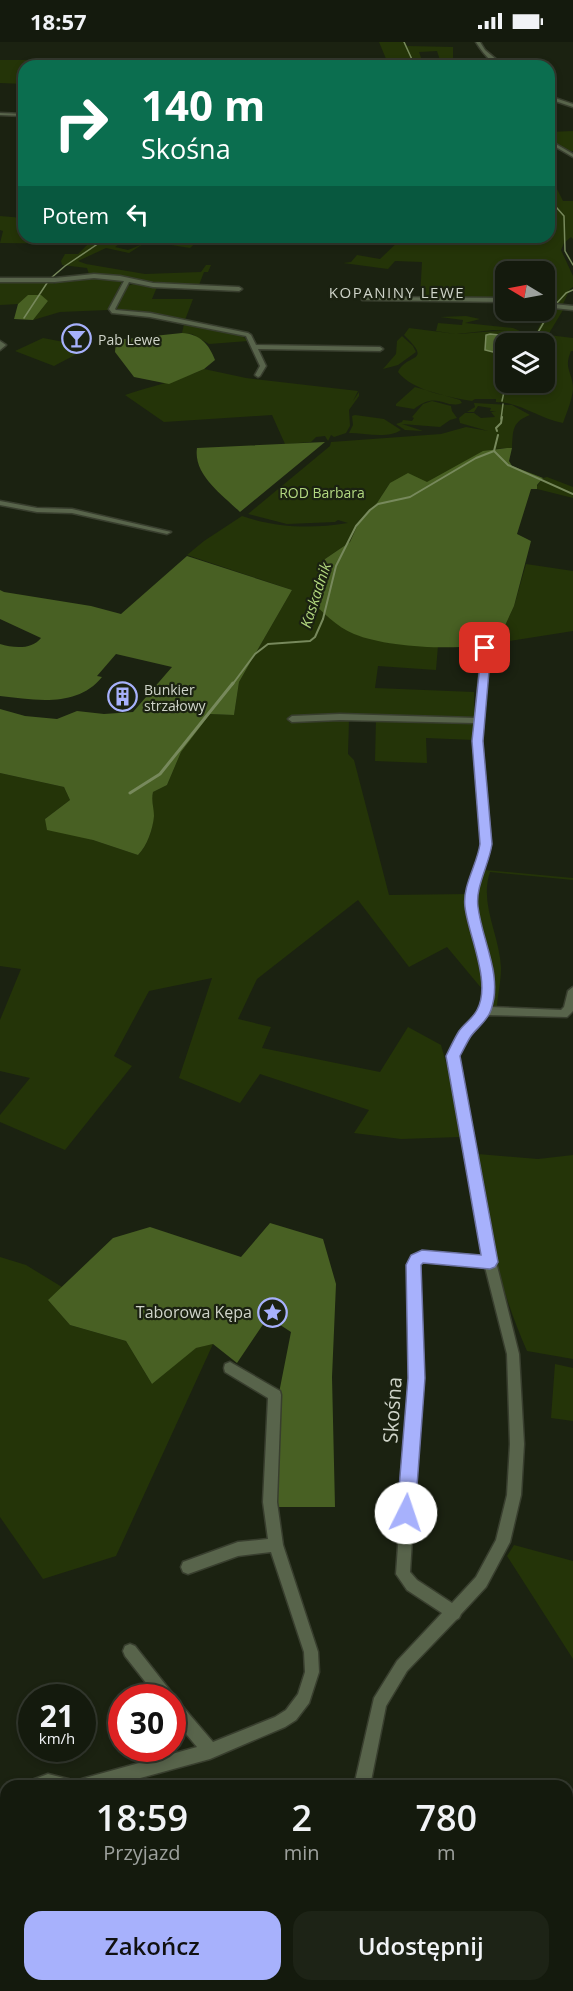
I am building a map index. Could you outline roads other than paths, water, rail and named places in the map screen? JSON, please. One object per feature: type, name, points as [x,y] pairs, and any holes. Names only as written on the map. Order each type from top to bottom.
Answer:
[{"type":"street","points":[[478,42],[483,51],[494,60]]},
{"type":"street","points":[[555,99],[573,106]]},
{"type":"street","points":[[0,114],[18,115]]},
{"type":"street","points":[[555,145],[573,156]]},
{"type":"street","points":[[0,280],[55,280],[94,276],[153,285],[239,289]]},
{"type":"street","points":[[127,280],[112,309],[114,312],[134,313],[248,335],[263,366],[258,375]]},
{"type":"street","points":[[364,299],[495,300]]},
{"type":"street","points":[[555,307],[573,308]]},
{"type":"street","points":[[0,343],[3,345],[0,348]]},
{"type":"street","points":[[255,346],[380,349]]},
{"type":"street","points":[[0,503],[37,510],[72,511],[167,532]]},
{"type":"street","points":[[363,1780],[379,1703],[402,1666],[481,1582],[503,1542],[514,1495],[517,1444],[513,1354],[490,1262],[453,1056],[465,1035],[484,1011],[488,984],[485,955],[471,906],[472,893],[484,858],[486,844],[477,741],[485,648]]},
{"type":"street","points":[[292,719],[340,717],[479,721]]},
{"type":"street","points":[[484,1011],[562,1014],[569,1009],[573,991]]},
{"type":"street","name":"Skośna","points":[[454,1613],[412,1585],[403,1574],[416,1378],[414,1265],[416,1260],[422,1257],[490,1262]]},
{"type":"street","points":[[106,1780],[210,1751],[285,1719],[304,1698],[312,1672],[311,1652],[276,1545],[270,1502],[275,1395],[230,1368]]},
{"type":"street","points":[[188,1567],[224,1556],[238,1549],[276,1545]]},
{"type":"street","points":[[130,1651],[156,1684]]},
{"type":"street","points":[[186,1721],[210,1751]]},
{"type":"waterway","name":"Kaskadnik","points":[[404,42],[412,60]]},
{"type":"waterway","name":"Kaskadnik","points":[[555,206],[564,216],[565,251],[573,265]]},
{"type":"waterway","points":[[51,278],[99,243]]},
{"type":"waterway","points":[[24,318],[47,283]]},
{"type":"waterway","name":"Kaskadnik","points":[[556,304],[566,293],[573,290]]},
{"type":"waterway","name":"Kaskadnik","points":[[538,333],[544,322]]},
{"type":"waterway","name":"Kaskadnik","points":[[502,401],[504,393]]},
{"type":"waterway","name":"Kaskadnik","points":[[501,419],[503,404]]},
{"type":"waterway","name":"Kaskadnik","points":[[497,431],[496,428],[501,423],[502,417]]},
{"type":"waterway","name":"Kaskadnik","points":[[494,451],[498,435]]},
{"type":"waterway","name":"Kaskadnik","points":[[232,685],[255,654],[268,644],[310,641],[315,637],[323,619],[336,566],[356,526],[370,510],[378,504],[410,497],[476,458],[494,451]]},
{"type":"waterway","points":[[494,451],[508,465],[573,494]]},
{"type":"waterway","name":"Kaskadnik","points":[[130,793],[160,774],[233,683]]},
{"type":"place","name":"Pab Lewe","points":[[77,339]]},
{"type":"place","name":"Bunkier strzałowy","points":[[123,697]]},
{"type":"place","name":"Taborowa Kępa","points":[[273,1312]]},
{"type":"district","name":"KOPANINY LEWE","points":[[397,292]]},
{"type":"park label","name":"ROD Barbara","points":[[322,492]]}]
